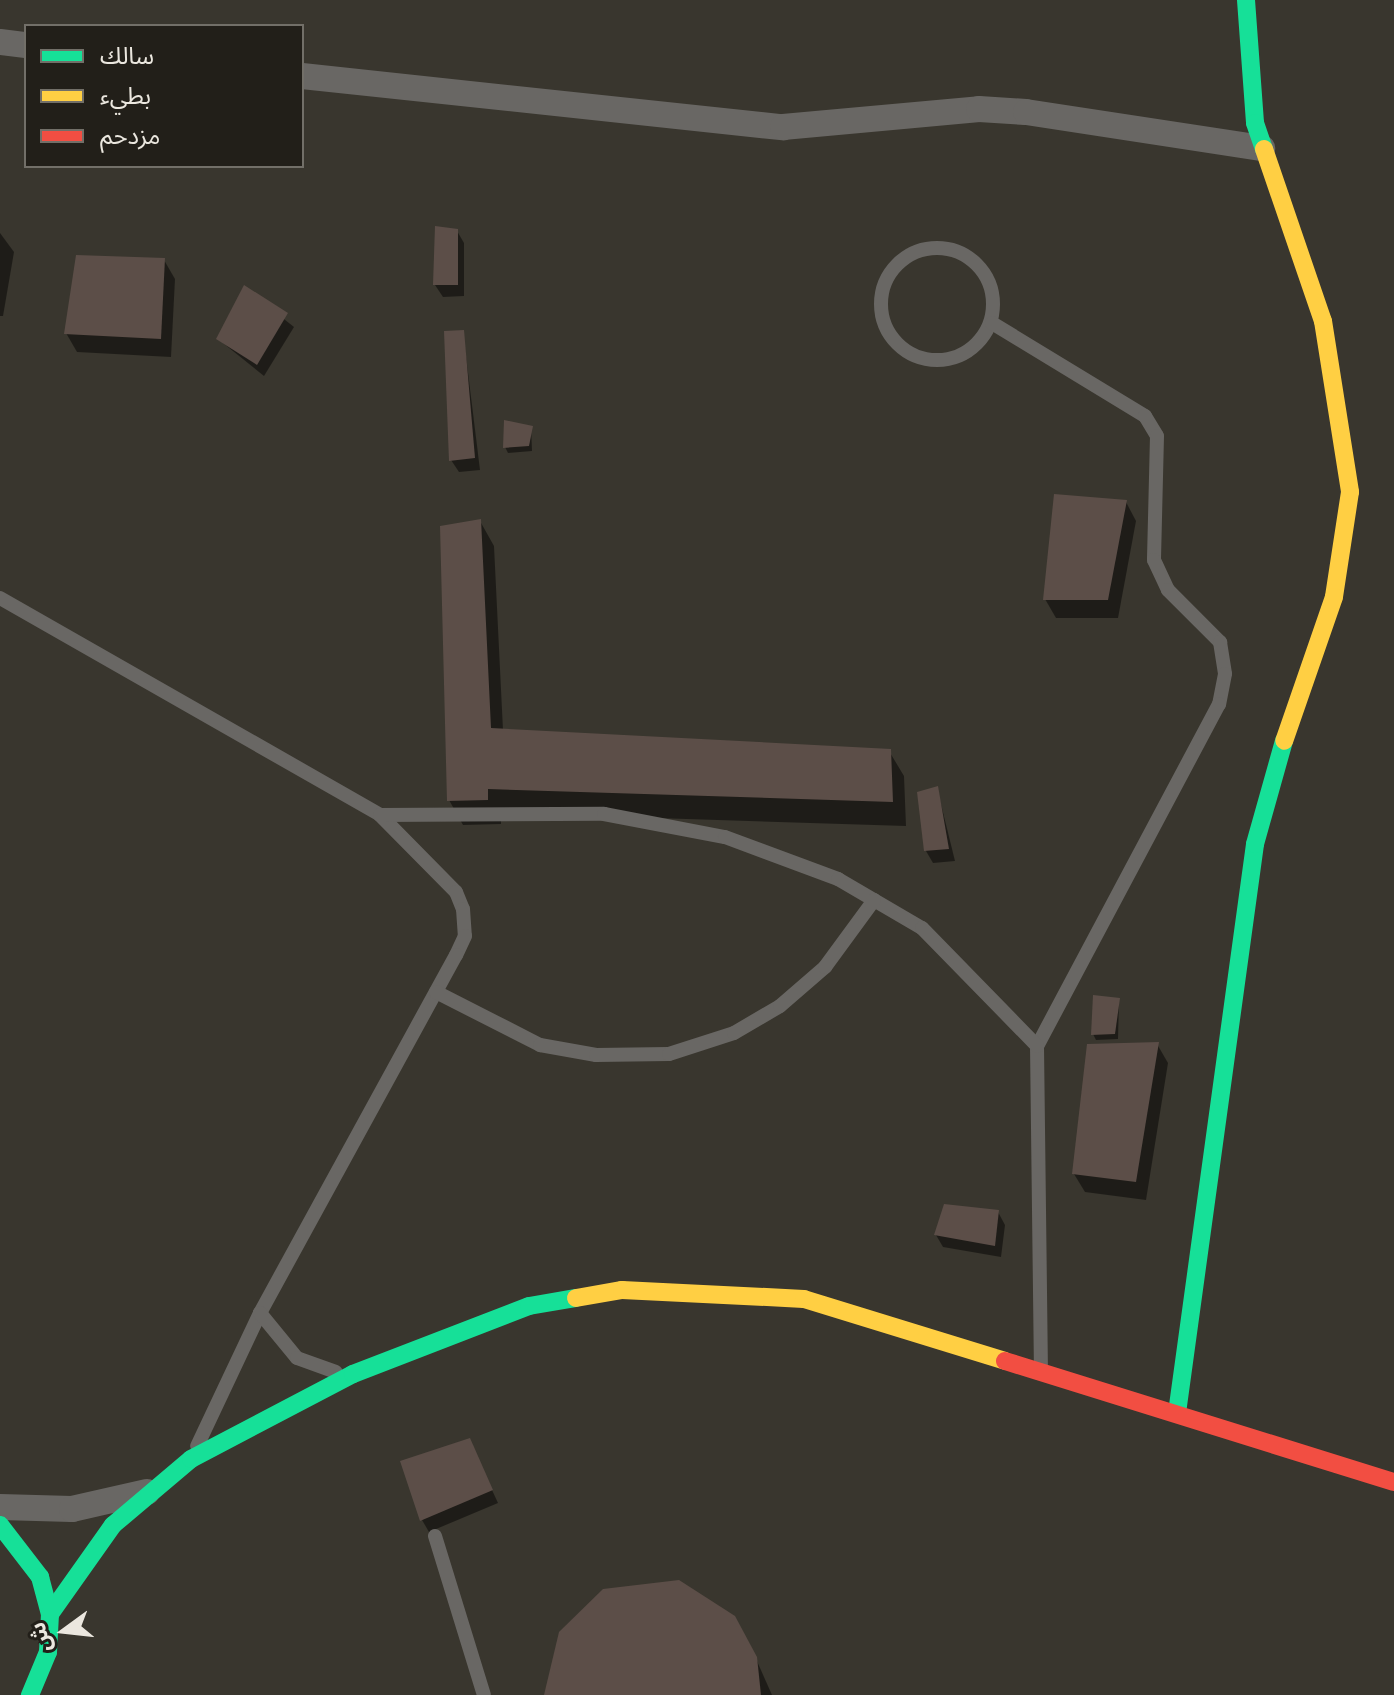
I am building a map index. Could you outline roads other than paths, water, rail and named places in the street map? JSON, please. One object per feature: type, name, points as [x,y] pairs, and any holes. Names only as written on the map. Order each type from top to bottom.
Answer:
[{"type":"street","points":[[1177,1413],[1255,844],[1292,711],[1334,597],[1350,492],[1347,439],[1323,321],[1262,148],[1248,87],[1246,0]]},
{"type":"street","points":[[0,42],[24,45]]},
{"type":"street","points":[[304,76],[783,127],[979,109],[1026,112],[1262,148]]},
{"type":"street","points":[[50,1614],[85,1560],[147,1492],[191,1459],[353,1374],[529,1306],[622,1290],[804,1299],[1041,1369],[1394,1482]]},
{"type":"street","points":[[0,1507],[72,1509],[147,1492]]},
{"type":"street","points":[[0,1525],[40,1577],[50,1614],[48,1652],[33,1693]]},
{"type":"lane","points":[[948,248],[967,258],[993,291],[992,323],[963,354],[943,361],[911,355],[888,333],[880,301],[890,271],[916,251],[948,248]]},
{"type":"lane","points":[[992,323],[1145,416],[1157,436],[1154,560],[1168,590],[1220,642],[1225,674],[1219,704],[1037,1046],[1041,1369]]},
{"type":"lane","points":[[0,598],[380,815],[456,892],[463,909],[465,936],[260,1313],[191,1459]]},
{"type":"lane","points":[[380,815],[604,814],[725,837],[874,900],[922,928],[1037,1046]]},
{"type":"lane","points":[[436,992],[540,1045],[596,1055],[669,1054],[734,1033],[780,1006],[825,967],[874,900]]},
{"type":"lane","points":[[260,1313],[297,1358],[353,1374]]},
{"type":"lane","points":[[435,1536],[484,1695]]}]
